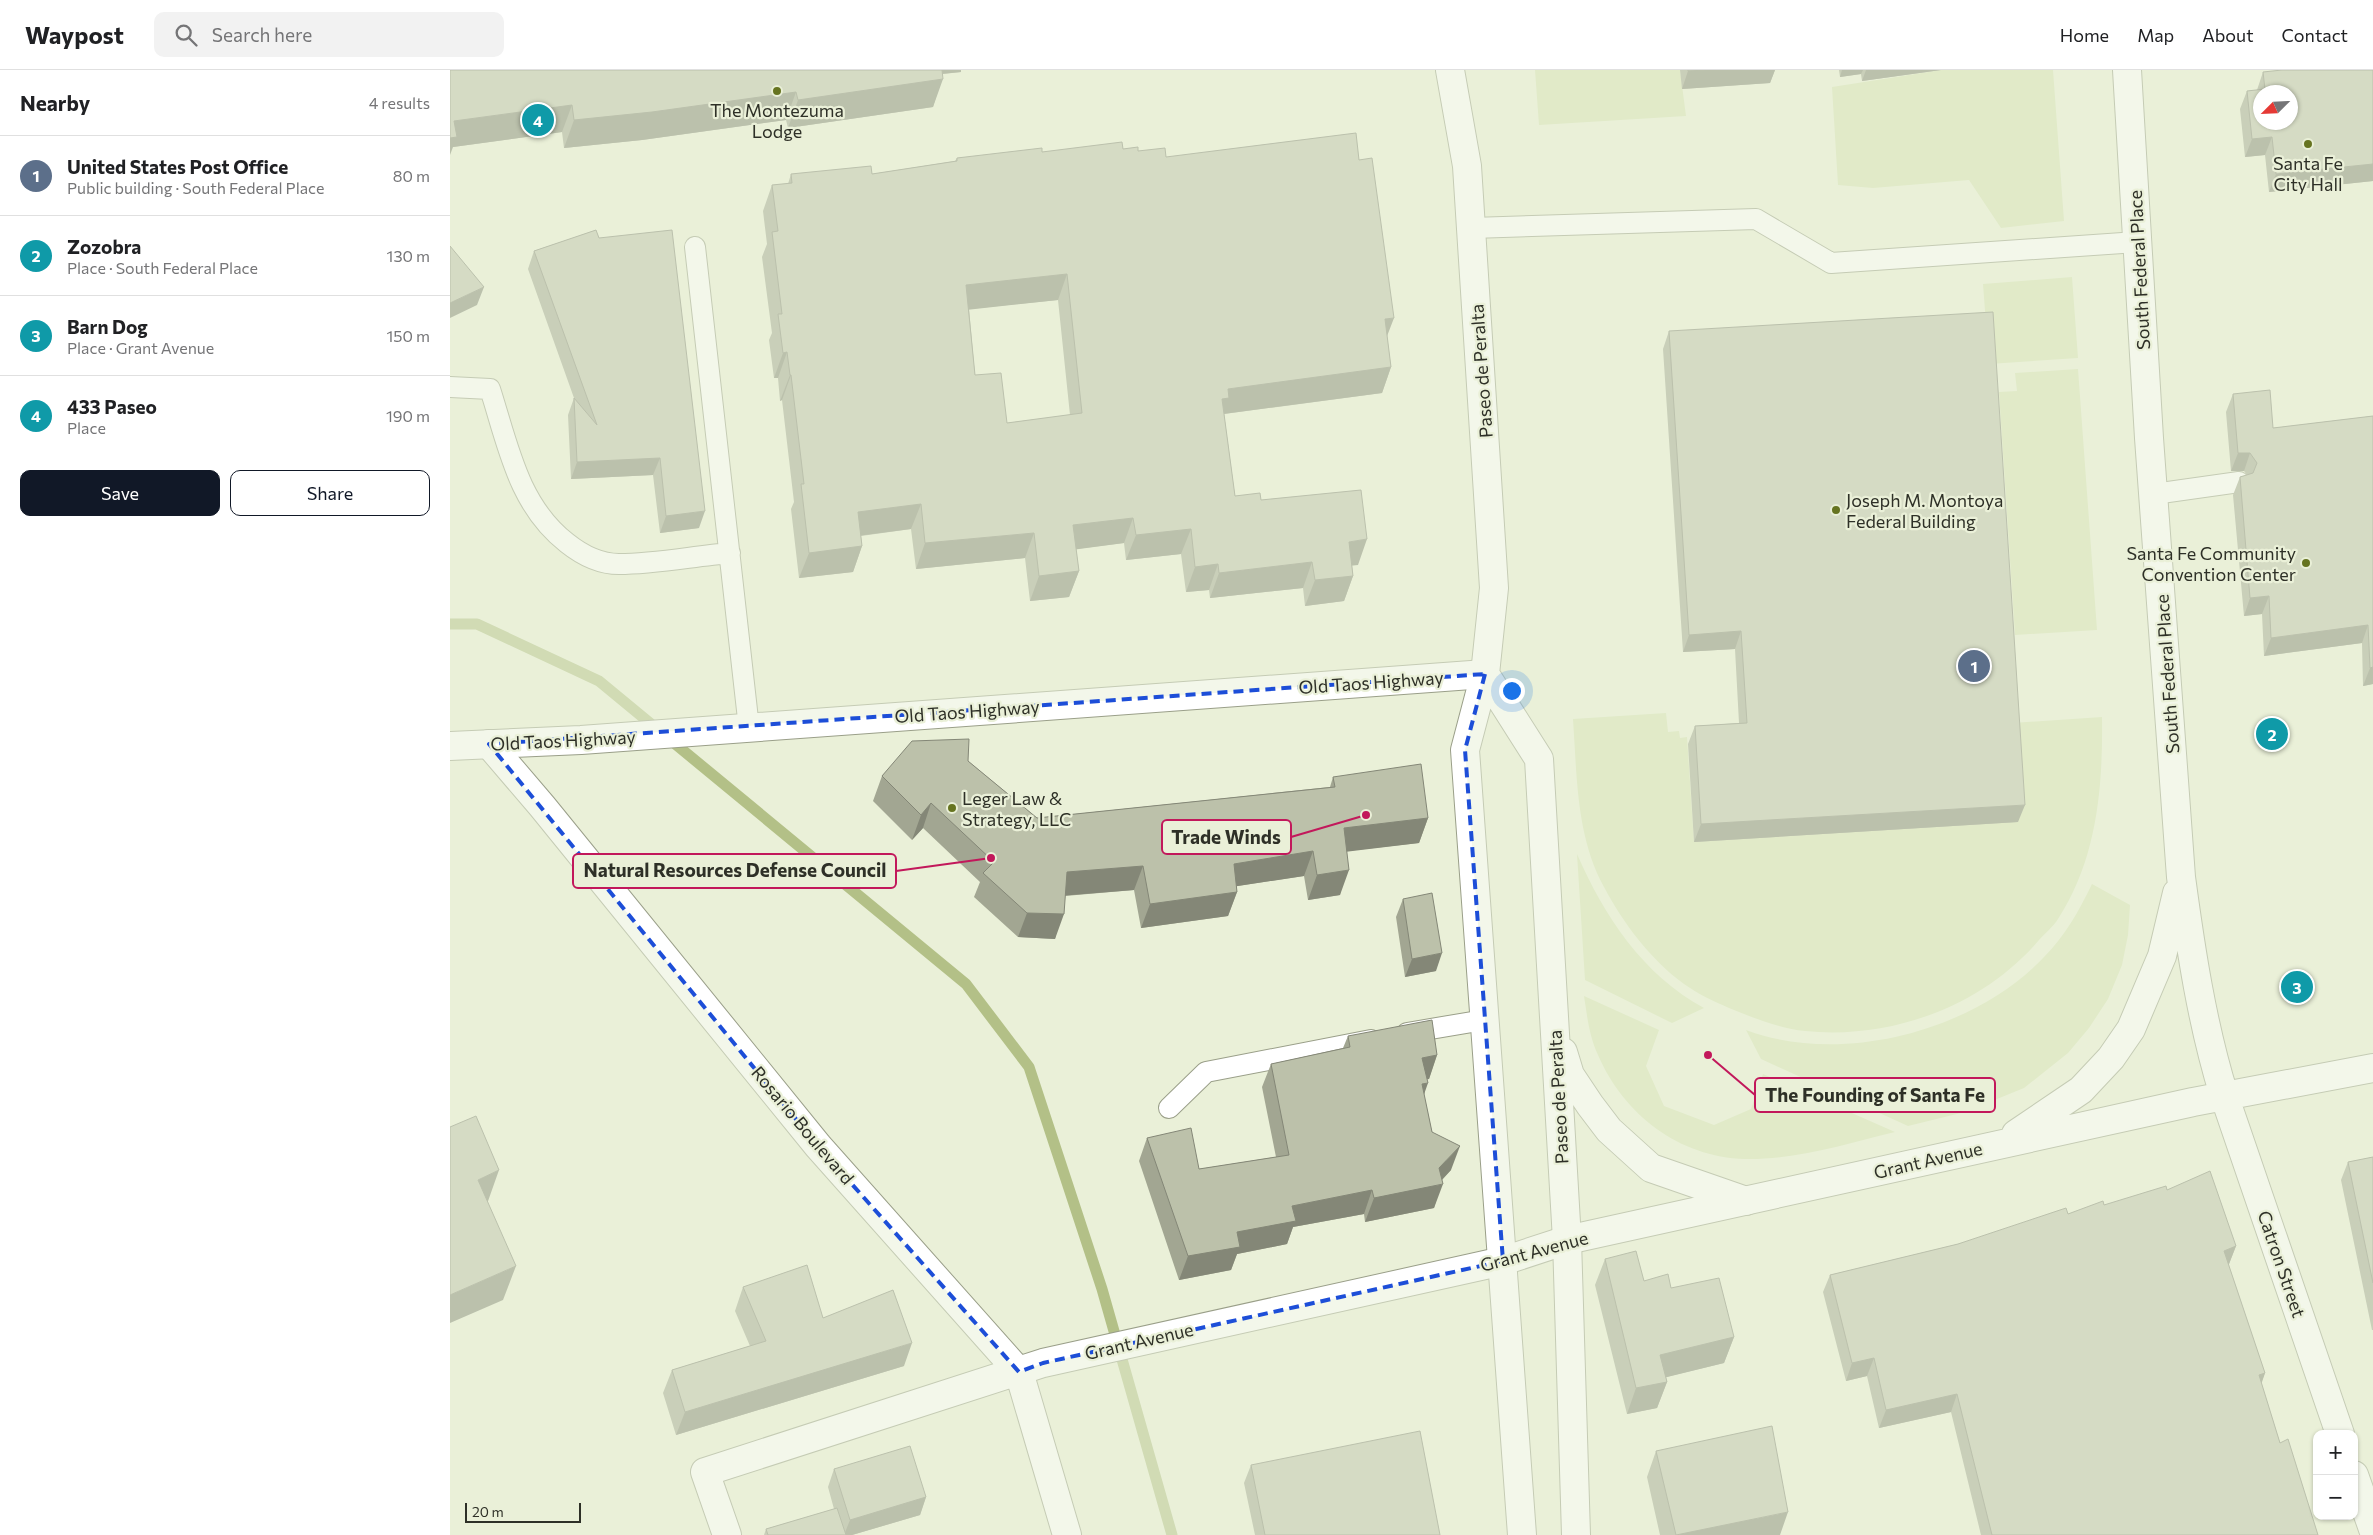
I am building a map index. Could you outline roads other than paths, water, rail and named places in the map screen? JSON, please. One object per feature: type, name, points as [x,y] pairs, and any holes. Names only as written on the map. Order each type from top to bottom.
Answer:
[{"type":"street","name":"Paseo de Peralta","points":[[1450,70],[1467,166],[1494,588],[1485,674],[1465,750],[1522,1535]]},
{"type":"street","name":"South Federal Place","points":[[2127,70],[2181,877],[2190,950],[2202,1008],[2224,1095]]},
{"type":"street","name":"Paseo de Peralta","points":[[1485,674],[1539,759],[1567,1240],[1576,1535]]},
{"type":"street","name":"Old Taos Highway","points":[[450,746],[581,740],[1485,674]]},
{"type":"street","name":"Rosario Boulevard","points":[[490,744],[818,1146],[1031,1367],[1060,1534]]},
{"type":"street","points":[[2001,1144],[2081,1090],[2111,1058],[2131,1028],[2162,956],[2181,877]]},
{"type":"street","points":[[1554,1022],[1570,1075],[1609,1130],[1651,1168],[1746,1201]]},
{"type":"street","name":"Grant Avenue","points":[[727,1535],[705,1472],[1031,1367],[1153,1338],[1503,1261],[1567,1240],[2224,1095],[2373,1068]]},
{"type":"street","name":"Catron Street","points":[[2224,1095],[2339,1430]]},
{"type":"street","points":[[2358,1486],[2373,1529]]},
{"type":"lane","points":[[1472,228],[1756,219],[1831,263],[2138,242]]},
{"type":"lane","points":[[695,247],[730,553],[741,728]]},
{"type":"lane","points":[[450,387],[490,389],[528,500],[543,521],[580,553],[598,561],[618,564],[730,553]]},
{"type":"lane","points":[[2154,494],[2239,482]]},
{"type":"lane","points":[[1169,1108],[1206,1072],[1455,1023],[1484,1020]]},
{"type":"waterway","points":[[450,624],[477,624],[599,681],[966,984],[1029,1067],[1102,1289],[1172,1535]]},
{"type":"place","name":"The Montezuma Lodge","points":[[777,91]]},
{"type":"place","name":"433 Paseo","points":[[538,120]]},
{"type":"place","name":"Santa Fe City Hall","points":[[2308,144]]},
{"type":"place","name":"Joseph M. Montoya Federal Building","points":[[1836,510]]},
{"type":"place","name":"Santa Fe Community Convention Center","points":[[2306,563]]},
{"type":"place","name":"United States Post Office","points":[[1974,666]]},
{"type":"place","name":"Zozobra","points":[[2272,734]]},
{"type":"place","name":"Leger Law & Strategy, LLC","points":[[952,808]]},
{"type":"place","name":"Trade Winds","points":[[1366,815]]},
{"type":"place","name":"Natural Resources Defense Council","points":[[991,858]]},
{"type":"place","name":"Barn Dog","points":[[2297,987]]},
{"type":"place","name":"The Founding of Santa Fe","points":[[1708,1055]]}]
